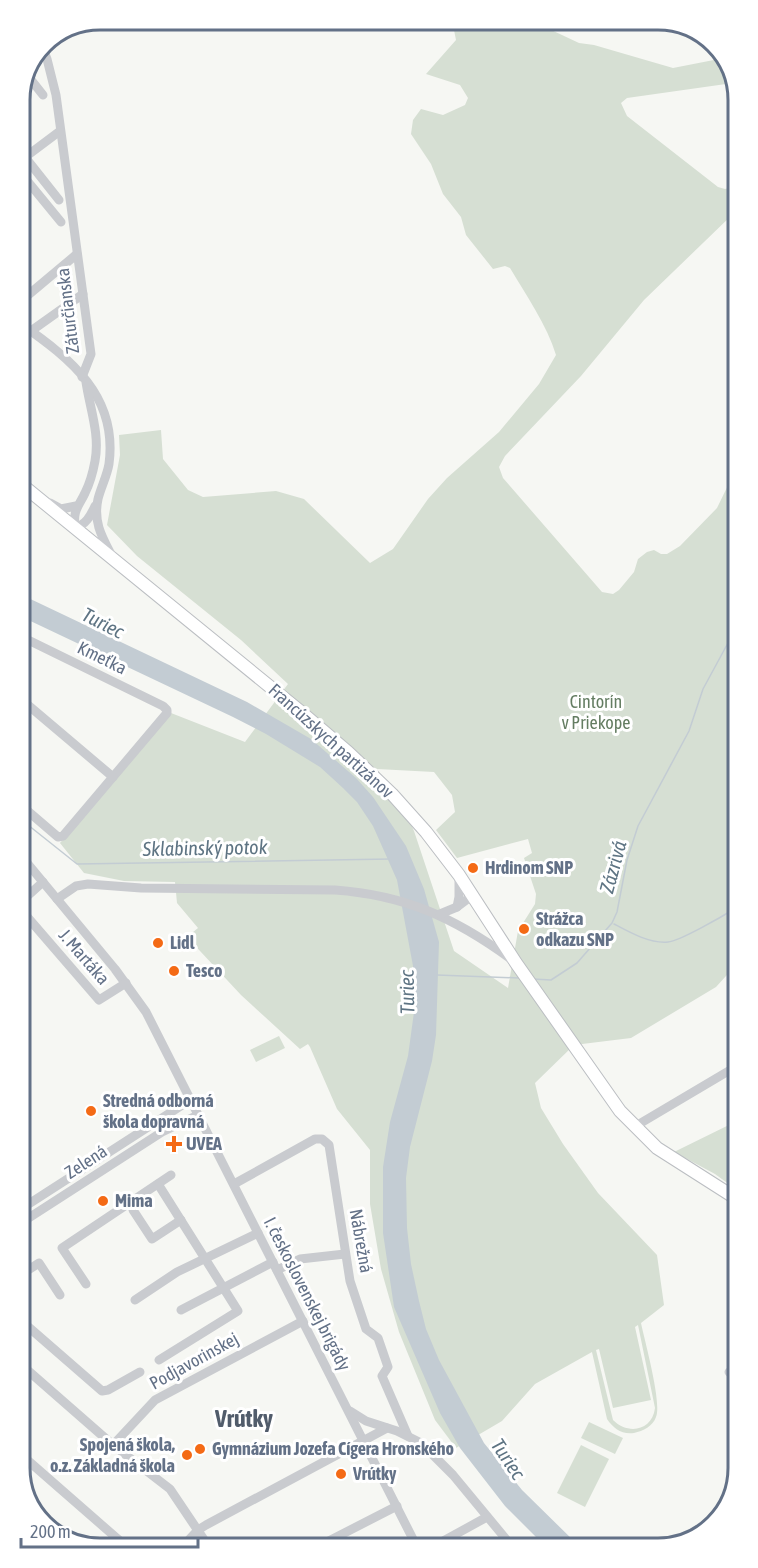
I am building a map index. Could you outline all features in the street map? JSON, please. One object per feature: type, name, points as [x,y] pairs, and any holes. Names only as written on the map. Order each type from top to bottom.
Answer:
[{"type":"main road","name":"Francúzskych partizánov","points":[[30,491],[301,712],[370,772],[426,832],[459,875],[516,963],[602,1087],[634,1126],[669,1157],[728,1193]]},
{"type":"street","name":"Záturčianska","points":[[46,55],[56,96],[91,354],[84,380]]},
{"type":"street","points":[[32,81],[43,95]]},
{"type":"street","points":[[30,154],[60,131]]},
{"type":"street","points":[[30,167],[60,200]]},
{"type":"street","points":[[30,184],[61,222]]},
{"type":"street","points":[[30,294],[78,254]]},
{"type":"street","points":[[30,326],[83,294]]},
{"type":"street","points":[[30,333],[63,356],[94,389],[109,429],[109,464],[98,499],[89,518],[75,528],[76,506],[88,485],[96,450],[95,426],[84,380]]},
{"type":"street","points":[[36,496],[61,508],[76,506]]},
{"type":"street","points":[[98,499],[96,516],[98,529],[114,560]]},
{"type":"street","name":"Kmeťka","points":[[30,641],[167,710],[167,713],[113,777]]},
{"type":"street","points":[[30,707],[113,777],[63,836],[58,837],[30,813]]},
{"type":"street","name":"I. československej brigády","points":[[30,866],[126,983],[146,1012],[413,1538]]},
{"type":"street","points":[[456,908],[459,897],[459,875]]},
{"type":"street","points":[[30,894],[43,882]]},
{"type":"street","points":[[57,899],[76,886],[88,884],[141,888],[362,892],[395,899],[437,913],[475,934],[516,963]]},
{"type":"street","points":[[437,913],[456,908],[474,896]]},
{"type":"street","name":"J. Martáka","points":[[30,920],[99,1000],[126,983]]},
{"type":"street","points":[[634,1126],[728,1071]]},
{"type":"street","name":"Zelená","points":[[30,1203],[190,1100]]},
{"type":"street","name":"Zelená","points":[[30,1217],[162,1132],[198,1115]]},
{"type":"street","name":"Nábrežná","points":[[234,1184],[315,1139],[322,1139],[329,1145],[350,1281],[366,1329],[378,1338],[388,1367],[382,1376],[408,1436]]},
{"type":"street","points":[[86,1284],[62,1248],[171,1175]]},
{"type":"street","points":[[158,1184],[238,1311],[159,1360]]},
{"type":"street","points":[[133,1210],[152,1239],[181,1220]]},
{"type":"street","points":[[135,1300],[177,1272],[258,1233]]},
{"type":"street","points":[[182,1310],[222,1287],[275,1266],[300,1259],[345,1254]]},
{"type":"street","points":[[30,1269],[39,1263],[60,1296]]},
{"type":"street","name":"Podjavorinskej","points":[[113,1445],[155,1400],[303,1321]]},
{"type":"street","points":[[30,1328],[102,1391],[141,1372]]},
{"type":"street","points":[[30,1372],[113,1445],[170,1489],[203,1538]]},
{"type":"street","points":[[348,1410],[366,1421],[421,1443],[437,1458],[505,1538]]},
{"type":"street","points":[[190,1538],[198,1530],[387,1428]]},
{"type":"street","points":[[30,1462],[117,1538]]},
{"type":"street","points":[[335,1538],[397,1506]]},
{"type":"street","points":[[449,1538],[487,1517]]},
{"type":"green space","name":"Cintorín v Priekope","points":[[454,30],[551,30],[579,43],[594,45],[673,68],[716,60],[726,84],[627,98],[621,103],[627,116],[718,187],[728,188],[728,219],[644,300],[581,376],[505,456],[499,467],[503,478],[602,592],[613,594],[634,572],[638,559],[647,552],[654,550],[667,554],[680,546],[717,508],[728,485],[728,974],[716,987],[631,1038],[574,1045],[535,1083],[541,1108],[563,1144],[598,1193],[657,1255],[664,1305],[641,1323],[655,1386],[657,1410],[653,1423],[634,1433],[618,1430],[607,1419],[592,1352],[535,1384],[502,1421],[456,1448],[435,1420],[399,1332],[381,1269],[370,1204],[370,1150],[337,1109],[310,1047],[308,1044],[300,1049],[241,995],[187,937],[198,928],[177,903],[175,882],[124,881],[84,873],[60,843],[171,713],[245,742],[288,684],[241,640],[137,556],[107,525],[120,455],[119,435],[161,430],[163,459],[188,490],[203,497],[276,491],[304,499],[370,563],[393,549],[428,499],[447,478],[499,432],[539,384],[556,355],[542,321],[510,268],[505,266],[493,269],[466,235],[461,217],[443,194],[431,164],[411,134],[413,120],[421,109],[443,115],[465,105],[468,98],[460,85],[426,74],[456,40]],"holes":[[[377,769],[434,772],[452,795],[455,812],[436,830],[457,858],[528,839],[532,853],[524,858],[536,894],[535,904],[518,931],[508,988],[454,951],[414,831],[407,815]],[[638,1325],[655,1408],[649,1422],[638,1428],[625,1428],[613,1420],[596,1350],[599,1349],[613,1408],[651,1400],[635,1327]]]},
{"type":"green space","points":[[279,1036],[285,1048],[256,1062],[250,1050]]},
{"type":"green space","points":[[728,1125],[728,1183],[715,1174],[674,1152]]},
{"type":"green space","points":[[589,1422],[623,1438],[615,1454],[581,1438]]},
{"type":"green space","points":[[581,1445],[609,1459],[585,1507],[557,1493]]},
{"type":"shaded area","points":[[30,599],[247,702],[311,739],[356,778],[373,797],[406,846],[424,889],[439,942],[436,1035],[432,1061],[410,1147],[406,1178],[407,1228],[411,1264],[419,1301],[426,1329],[439,1360],[484,1443],[522,1490],[571,1538],[537,1538],[505,1506],[460,1448],[440,1413],[394,1307],[383,1233],[383,1167],[390,1122],[408,1056],[414,1012],[413,966],[397,880],[373,826],[357,802],[343,788],[320,767],[233,717],[30,621]]},
{"type":"waterway","name":"Zázrivá","points":[[533,979],[551,980],[577,963],[612,923],[617,912],[627,860],[638,826],[689,731],[703,689],[728,643]]},
{"type":"waterway","name":"Sklabinský potok","points":[[30,827],[77,864],[391,859]]},
{"type":"waterway","points":[[614,924],[647,939],[668,942],[691,933],[728,913]]},
{"type":"waterway","name":"Zázrivá","points":[[437,975],[519,978]]},
{"type":"place","name":"Hrdinom SNP","points":[[473,868]]},
{"type":"place","name":"Strážca odkazu SNP","points":[[524,929]]},
{"type":"place","name":"Lidl","points":[[158,943]]},
{"type":"place","name":"Tesco","points":[[174,971]]},
{"type":"place","name":"Stredná odborná škola dopravná","points":[[91,1111]]},
{"type":"place","name":"UVEA","points":[[174,1144]]},
{"type":"place","name":"Mima","points":[[103,1201]]},
{"type":"place","name":"Gymnázium Jozefa Cígera Hronského","points":[[200,1449]]},
{"type":"place","name":"Spojená škola, o.z. Základná škola","points":[[187,1455]]},
{"type":"place","name":"Vrútky","points":[[341,1474]]},
{"type":"district","name":"Vrútky","points":[[244,1419]]},
{"type":"water label","name":"Turiec","points":[[103,623]]},
{"type":"water label","name":"Turiec","points":[[407,992]]},
{"type":"water label","name":"Turiec","points":[[508,1459]]}]
